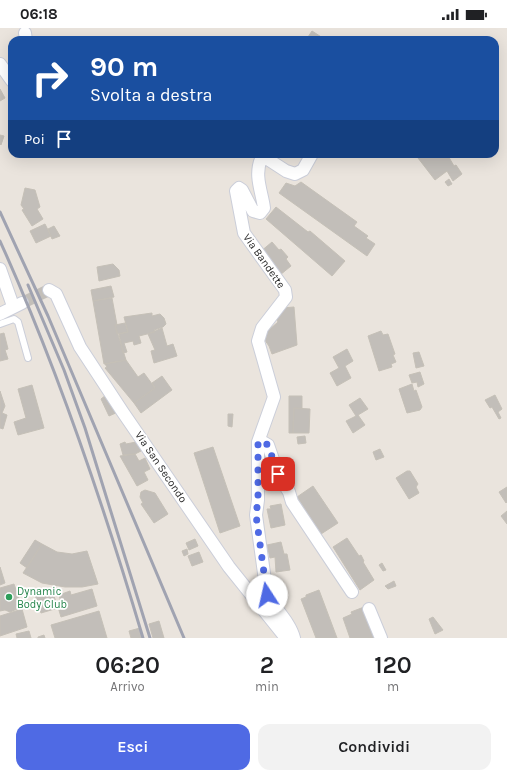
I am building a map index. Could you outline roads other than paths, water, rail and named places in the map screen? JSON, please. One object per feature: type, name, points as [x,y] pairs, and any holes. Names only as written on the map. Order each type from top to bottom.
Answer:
[{"type":"street","points":[[0,64],[8,76]]},
{"type":"street","name":"Via Bandette","points":[[294,638],[289,626],[273,607],[267,595],[256,515],[258,500],[258,442],[274,397],[258,341],[262,328],[286,296],[285,290],[244,233],[236,191],[239,188],[242,190],[253,211],[260,213],[264,208],[259,186],[258,167],[261,160],[266,158],[286,171],[294,174],[303,170],[310,158]]},
{"type":"street","points":[[0,269],[18,304],[0,314]]},
{"type":"street","name":"Via San Secondo","points":[[49,290],[56,294],[60,300],[69,326],[80,346],[229,567],[286,638]]},
{"type":"street","points":[[258,442],[261,441],[268,445],[278,474],[289,492],[292,502],[352,592]]},
{"type":"street","points":[[370,609],[381,638]]},
{"type":"lane","points":[[0,324],[14,319],[18,322],[28,358]]},
{"type":"tunnel","points":[[22,303],[49,290]]},
{"type":"railway","points":[[0,212],[48,316],[184,638]]},
{"type":"railway","points":[[0,241],[60,387],[112,537],[143,638]]},
{"type":"railway","points":[[28,285],[64,370],[85,428],[150,638]]},
{"type":"place","name":"Dynamic Body Club","points":[[9,597]]}]
